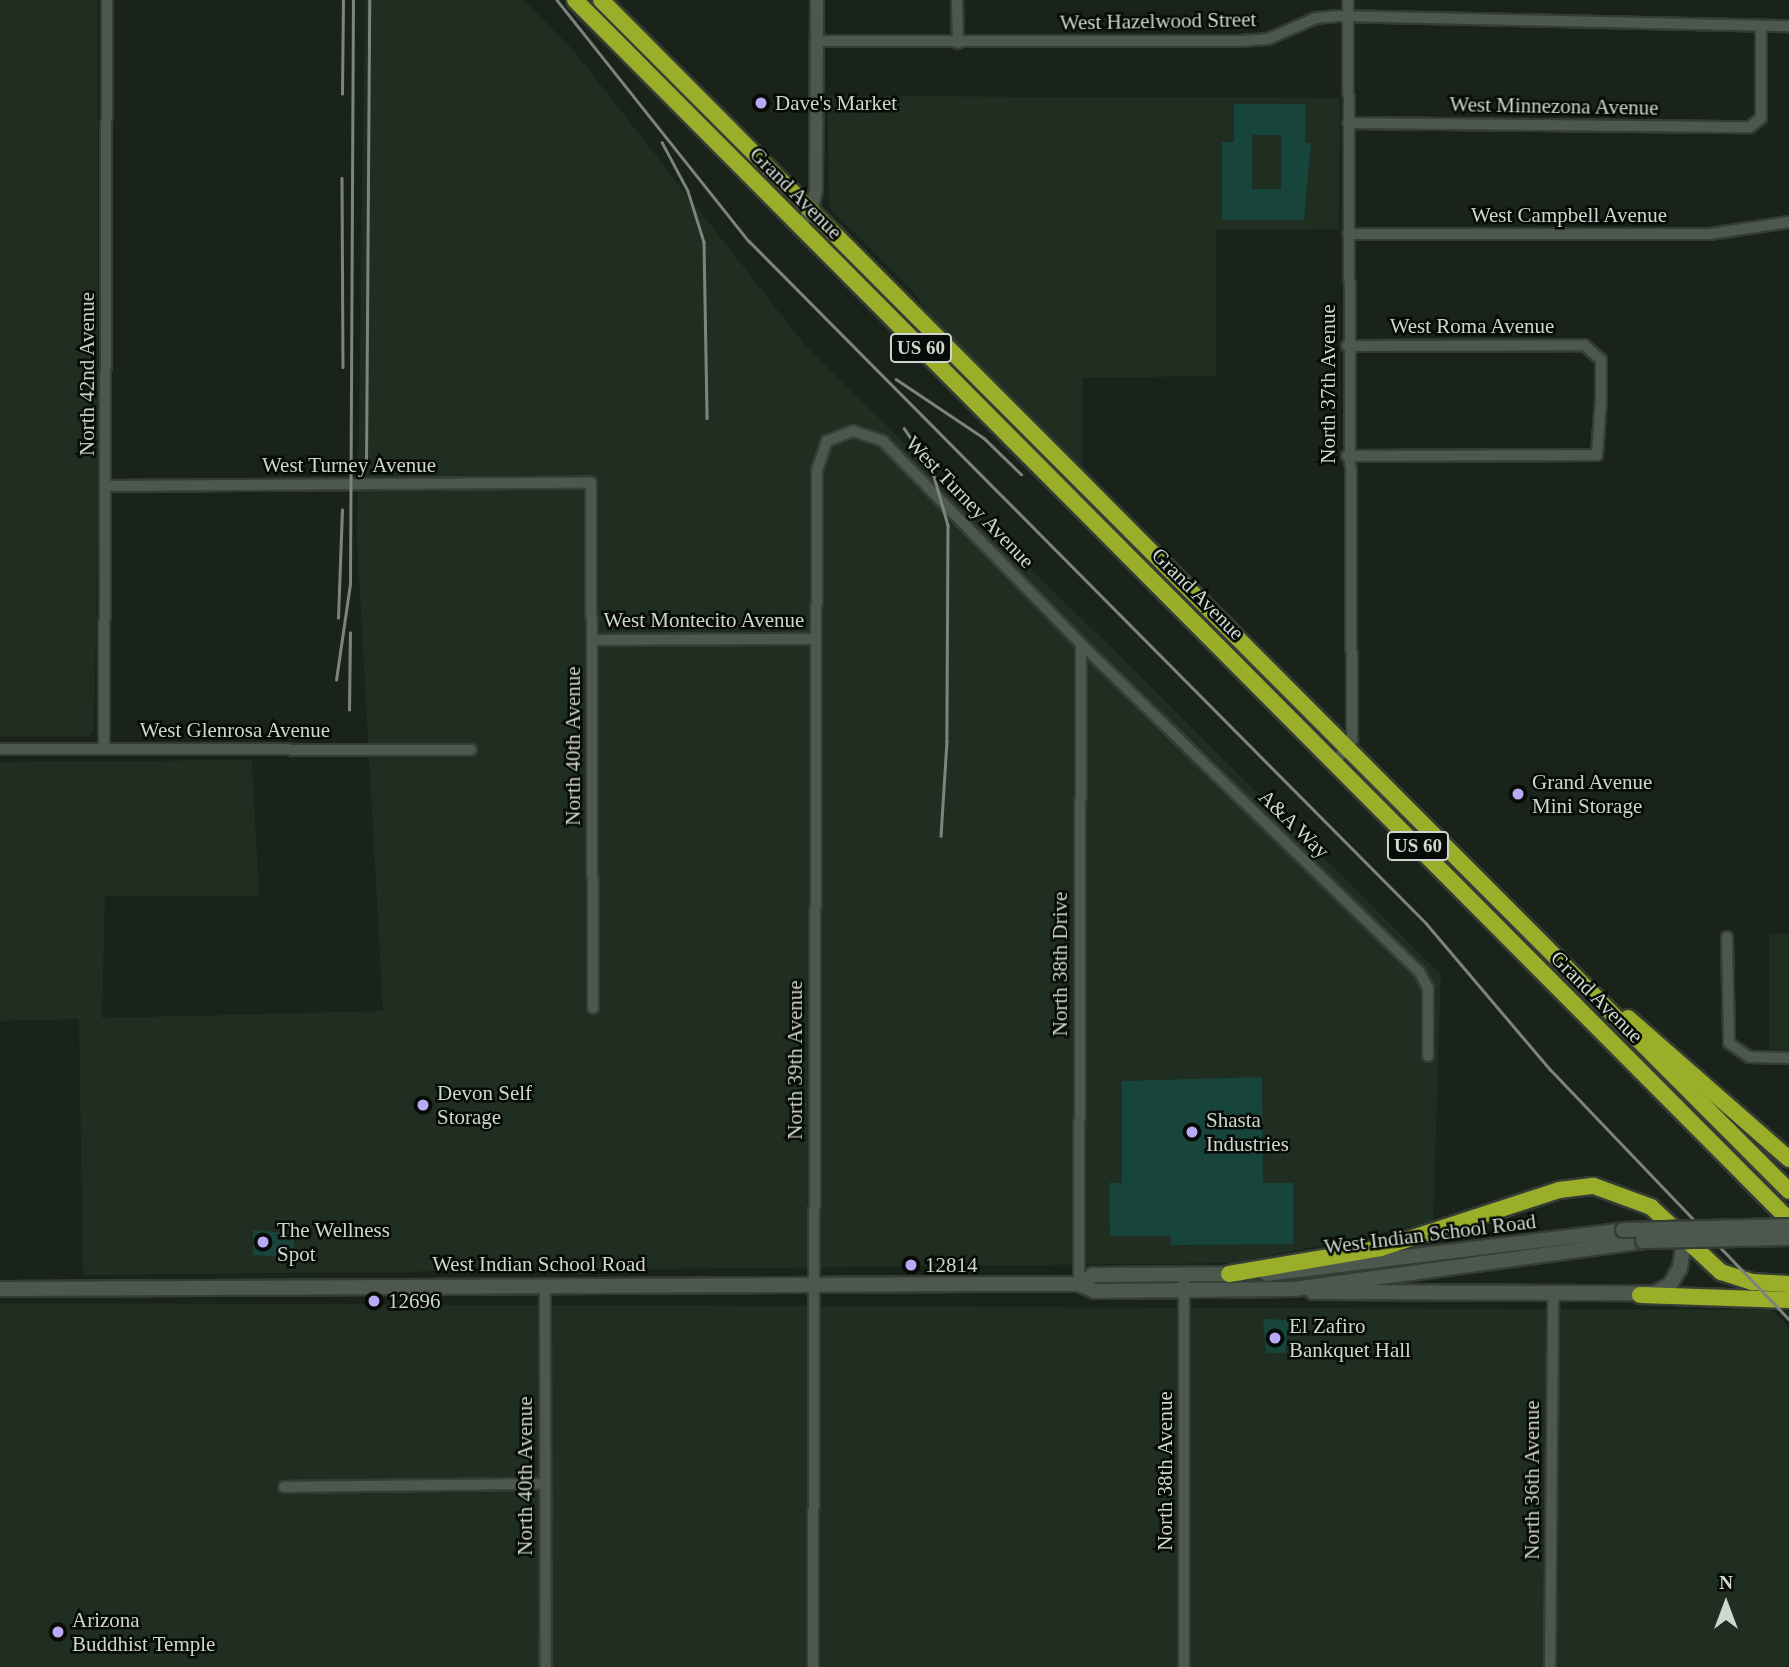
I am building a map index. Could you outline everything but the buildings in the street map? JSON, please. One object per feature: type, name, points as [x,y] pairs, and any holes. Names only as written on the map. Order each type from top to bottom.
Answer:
[{"type":"highway","name":"Grand Avenue","points":[[575,0],[1789,1220]]},
{"type":"highway","name":"Grand Avenue","points":[[601,0],[1789,1191]]},
{"type":"highway","points":[[1071,497],[1085,485]]},
{"type":"highway","points":[[1525,953],[1548,948]]},
{"type":"highway","points":[[1590,991],[1632,1020],[1789,1159]]},
{"type":"highway","points":[[1706,1136],[1719,1123]]},
{"type":"highway","points":[[1230,1274],[1381,1248],[1582,1186],[1630,1195],[1677,1231],[1721,1272],[1785,1283]]},
{"type":"highway","points":[[1640,1295],[1789,1300]]},
{"type":"main road","name":"West Indian School Road","points":[[1079,1284],[1093,1275],[1302,1271],[1623,1230],[1789,1226]]},
{"type":"main road","points":[[1294,1289],[1640,1295],[1665,1289],[1677,1275],[1683,1246],[1677,1231]]},
{"type":"main road","name":"West Indian School Road","points":[[0,1289],[545,1284],[1079,1284],[1095,1291],[1294,1289],[1643,1241],[1789,1238]]},
{"type":"street","name":"North 42nd Avenue","points":[[104,749],[107,0]]},
{"type":"street","points":[[799,225],[812,210],[817,0]]},
{"type":"street","points":[[957,0],[958,43]]},
{"type":"street","name":"North 37th Avenue","points":[[1348,0],[1347,456],[1352,535],[1348,749]]},
{"type":"street","name":"West Hazelwood Street","points":[[817,41],[1247,41],[1291,32],[1316,18],[1348,16],[1789,26]]},
{"type":"street","name":"West Minnezona Avenue","points":[[1348,123],[1760,124],[1761,26]]},
{"type":"street","name":"West Campbell Avenue","points":[[1348,234],[1710,234],[1789,222]]},
{"type":"street","name":"West Roma Avenue","points":[[1347,346],[1584,345],[1595,350],[1601,360],[1597,455],[1347,456]]},
{"type":"street","name":"West Turney Avenue","points":[[819,453],[827,441],[853,430],[876,436],[1081,644]]},
{"type":"street","name":"North 39th Avenue","points":[[813,1667],[819,453]]},
{"type":"street","name":"West Turney Avenue","points":[[106,486],[591,484]]},
{"type":"street","name":"North 40th Avenue","points":[[591,484],[593,1008]]},
{"type":"street","name":"West Montecito Avenue","points":[[593,640],[816,639]]},
{"type":"street","name":"A&A Way","points":[[1081,644],[1420,973],[1428,988],[1427,1056]]},
{"type":"street","name":"North 38th Drive","points":[[1079,1284],[1081,644]]},
{"type":"street","name":"West Glenrosa Avenue","points":[[0,749],[471,750]]},
{"type":"street","points":[[1335,762],[1348,749]]},
{"type":"street","points":[[1727,937],[1727,1037],[1734,1048],[1749,1057],[1789,1058]]},
{"type":"street","name":"North 38th Avenue","points":[[1184,1275],[1184,1667]]},
{"type":"street","name":"North 40th Avenue","points":[[545,1284],[546,1667]]},
{"type":"street","name":"North 36th Avenue","points":[[1550,1667],[1553,1294]]},
{"type":"street","points":[[284,1487],[544,1485]]},
{"type":"shaded area","points":[[0,0],[98,0],[98,525],[94,731],[90,736],[0,736]]},
{"type":"shaded area","points":[[365,0],[524,0],[574,51],[804,344],[1441,974],[1433,1222],[1235,1263],[83,1275],[79,1019],[0,1021],[0,762],[252,760],[259,896],[105,896],[102,1018],[383,1011],[357,541]]},
{"type":"shaded area","points":[[827,96],[1340,98],[1339,229],[1216,230],[1216,376],[1083,378],[1082,470],[934,322],[913,291],[829,207]]},
{"type":"shaded area","points":[[1769,934],[1789,934],[1789,1050],[1769,1049]]},
{"type":"shaded area","points":[[0,1303],[1772,1310],[1789,1328],[1789,1667],[0,1667]]},
{"type":"railway","points":[[342,94],[343,0]]},
{"type":"railway","points":[[336,680],[350,584],[353,0]]},
{"type":"railway","points":[[366,466],[369,0]]},
{"type":"railway","points":[[557,0],[749,241],[1426,923],[1550,1069],[1789,1319]]},
{"type":"railway","points":[[662,142],[688,191],[704,242],[707,418]]},
{"type":"railway","points":[[342,178],[343,367]]},
{"type":"railway","points":[[896,379],[984,438],[1021,474]]},
{"type":"railway","points":[[904,428],[932,469],[948,525],[947,741],[941,836]]},
{"type":"railway","points":[[338,618],[342,510]]},
{"type":"railway","points":[[349,710],[350,633]]},
{"type":"place","name":"Dave's Market","points":[[761,103]]},
{"type":"place","name":"Grand Avenue Mini Storage","points":[[1518,794]]},
{"type":"place","name":"Devon Self Storage","points":[[423,1105]]},
{"type":"place","name":"Shasta Industries","points":[[1192,1132]]},
{"type":"place","name":"The Wellness Spot","points":[[263,1242]]},
{"type":"place","name":"12814","points":[[911,1265]]},
{"type":"place","name":"12696","points":[[374,1301]]},
{"type":"place","name":"El Zafiro Bankquet Hall","points":[[1275,1338]]},
{"type":"place","name":"Arizona Buddhist Temple","points":[[58,1632]]}]
